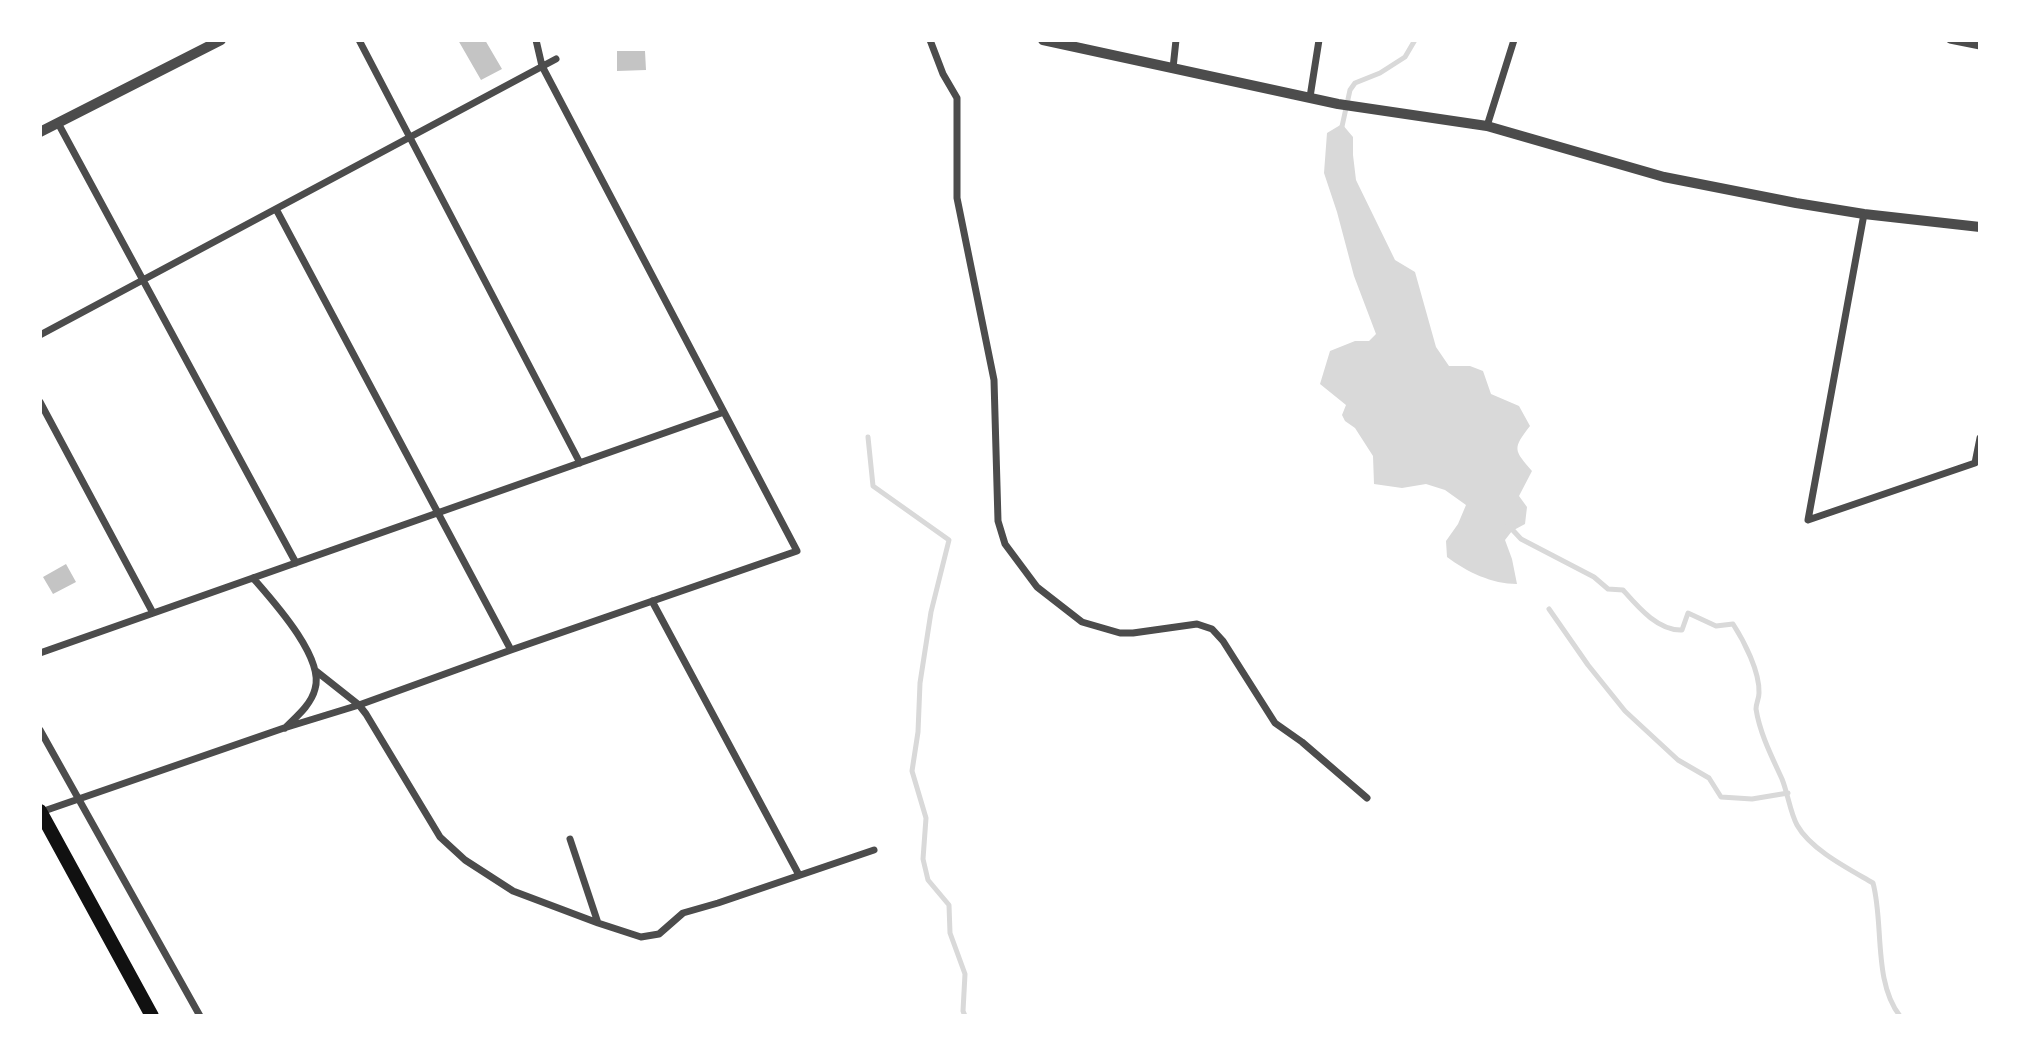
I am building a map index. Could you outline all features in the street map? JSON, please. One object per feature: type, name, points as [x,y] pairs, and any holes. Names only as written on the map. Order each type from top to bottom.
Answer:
[{"type":"highway","points":[[41,811],[152,1016]]},
{"type":"street","points":[[40,132],[207,43],[221,40]]},
{"type":"street","points":[[359,40],[580,463]]},
{"type":"street","points":[[41,811],[359,705],[797,551],[542,66],[536,40]]},
{"type":"street","points":[[930,40],[943,74],[957,98],[957,198],[995,380],[998,521],[1005,544],[1037,587],[1082,622],[1133,633],[1197,624],[1212,628],[1275,723],[1302,742],[1367,798]]},
{"type":"street","points":[[1043,40],[1338,104],[1488,126],[1664,177],[1864,214],[1980,227]]},
{"type":"street","points":[[1173,68],[1177,40]]},
{"type":"street","points":[[1310,97],[1319,40]]},
{"type":"street","points":[[1488,126],[1514,40]]},
{"type":"street","points":[[1950,40],[1980,46]]},
{"type":"street","points":[[40,335],[556,59]]},
{"type":"street","points":[[58,122],[296,563]]},
{"type":"street","points":[[276,209],[511,650]]},
{"type":"street","points":[[1864,214],[1808,520],[1975,463],[1980,438]]},
{"type":"street","points":[[40,402],[153,613]]},
{"type":"street","points":[[40,653],[724,412]]},
{"type":"street","points":[[253,578],[286,617],[316,671],[316,689],[306,706],[284,728]]},
{"type":"street","points":[[652,601],[799,875]]},
{"type":"street","points":[[316,671],[359,705],[440,837],[465,859],[513,891],[597,923],[641,937],[659,934],[683,913],[718,904],[874,850]]},
{"type":"street","points":[[40,730],[200,1016]]},
{"type":"street","points":[[570,839],[597,923]]},
{"type":"shaded area","points":[[1342,124],[1353,137],[1356,180],[1395,260],[1415,272],[1436,347],[1449,366],[1470,366],[1483,371],[1491,394],[1519,406],[1530,426],[1518,445],[1519,454],[1532,471],[1519,496],[1527,507],[1525,524],[1512,531],[1505,540],[1517,584],[1480,576],[1447,557],[1446,541],[1458,524],[1466,505],[1445,490],[1426,484],[1402,488],[1374,484],[1373,456],[1355,428],[1345,421],[1342,415],[1346,405],[1320,384],[1330,351],[1355,341],[1369,341],[1376,334],[1354,276],[1324,173],[1327,133]]},
{"type":"building","points":[[458,40],[485,40],[502,69],[481,80]]},
{"type":"building","points":[[617,51],[645,51],[646,70],[617,71]]},
{"type":"building","points":[[66,564],[76,582],[53,594],[43,577]]},
{"type":"waterway","points":[[1341,131],[1350,90],[1355,83],[1380,73],[1405,57],[1415,40]]},
{"type":"waterway","points":[[868,437],[873,486],[949,540],[931,612],[920,683],[918,732],[912,771],[926,818],[923,859],[928,880],[949,905],[950,933],[965,974],[965,1016]]},
{"type":"waterway","points":[[1508,525],[1521,539],[1594,577],[1608,589],[1623,590],[1649,617],[1665,627],[1682,630],[1688,613],[1716,626],[1733,624],[1754,666],[1759,685],[1756,709],[1758,718],[1797,825],[1821,851],[1873,883],[1882,970],[1892,1002],[1900,1016]]},
{"type":"waterway","points":[[1549,609],[1588,665],[1625,711],[1678,760],[1709,778],[1721,797],[1752,799],[1788,793]]}]
